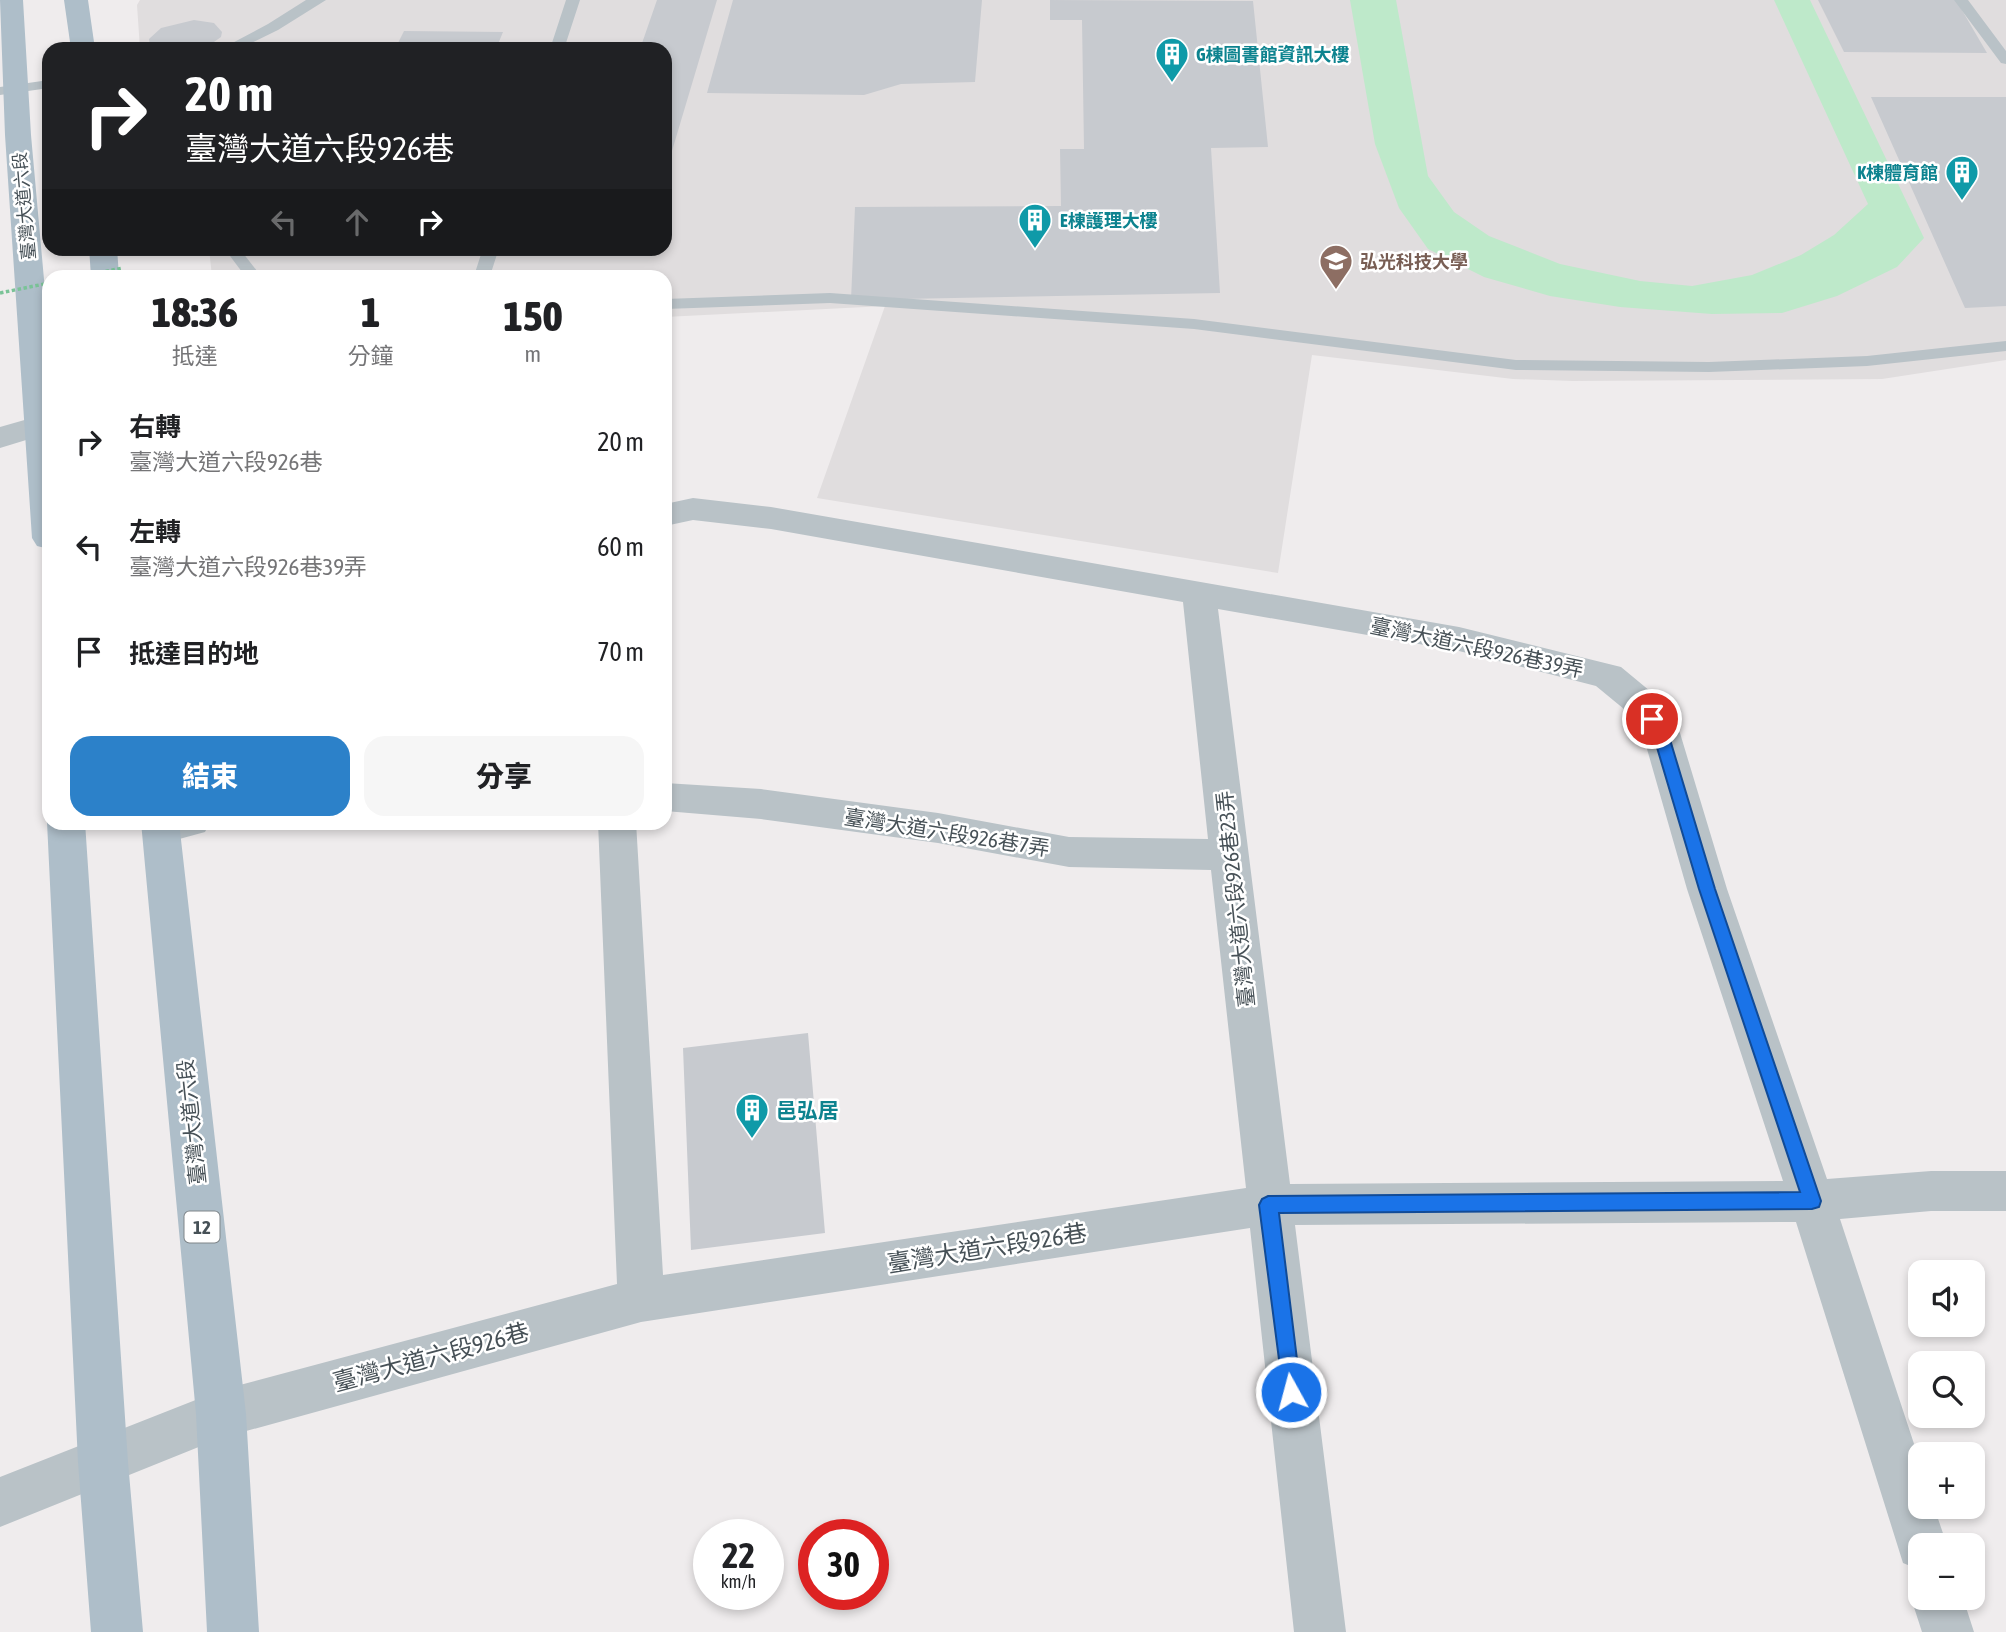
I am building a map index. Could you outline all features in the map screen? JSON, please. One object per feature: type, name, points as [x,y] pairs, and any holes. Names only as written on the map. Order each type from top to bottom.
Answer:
[{"type":"main road","name":"臺灣大道六段","points":[[11,0],[7,90],[42,390]]},
{"type":"main road","points":[[76,0],[82,42]]},
{"type":"main road","points":[[66,830],[103,1462],[117,1632]]},
{"type":"main road","name":"臺灣大道六段","points":[[171,830],[221,1413],[233,1632]]},
{"type":"street","points":[[0,438],[42,425]]},
{"type":"street","points":[[672,514],[693,509],[771,518],[1199,594]]},
{"type":"street","name":"臺灣大道六段926巷23弄","points":[[1199,594],[1231,855],[1268,1205],[1320,1632]]},
{"type":"street","name":"臺灣大道六段926巷39弄","points":[[1199,594],[1460,639],[1608,676],[1643,705],[1661,733],[1707,889],[1812,1201],[1917,1533]]},
{"type":"street","name":"臺灣大道六段926巷7弄","points":[[672,797],[761,803],[938,828],[1069,852],[1231,855]]},
{"type":"street","points":[[617,830],[641,1300]]},
{"type":"street","name":"臺灣大道六段926巷","points":[[0,1502],[221,1413],[641,1300],[1268,1205],[1812,1201],[1931,1191],[2006,1191]]},
{"type":"street","points":[[1941,1610],[1948,1632]]},
{"type":"lane","points":[[242,42],[319,0]]},
{"type":"lane","points":[[558,42],[573,0]]},
{"type":"lane","points":[[1961,0],[2006,60]]},
{"type":"lane","points":[[7,90],[42,85]]},
{"type":"lane","points":[[672,304],[830,298],[1194,324],[1516,365],[1709,367],[1854,362],[2006,346]]},
{"type":"path","points":[[0,293],[42,284]]},
{"type":"shaded area","name":"弘光科技大學","points":[[140,0],[2006,0],[2006,360],[1882,379],[1573,381],[1513,379],[1312,355],[1278,573],[817,498],[885,306],[672,317],[672,270],[211,270],[210,256],[672,256],[672,42],[140,42],[137,5]]},
{"type":"green space","points":[[1350,0],[1396,0],[1428,176],[1454,212],[1489,236],[1560,264],[1640,281],[1692,286],[1752,275],[1801,255],[1834,235],[1868,204],[1774,0],[1810,0],[1924,238],[1897,267],[1837,296],[1782,313],[1712,314],[1620,307],[1550,296],[1484,277],[1428,249],[1399,208],[1375,144]]},
{"type":"building","points":[[657,0],[717,0],[672,151],[672,42],[642,42]]},
{"type":"building","points":[[733,0],[982,0],[975,82],[901,84],[864,95],[707,93]]},
{"type":"building","name":"E棟護理大樓","points":[[1050,0],[1253,1],[1268,147],[1211,148],[1220,293],[851,300],[855,207],[1061,206],[1060,149],[1084,149],[1082,20],[1050,20]]},
{"type":"building","points":[[1818,0],[1956,0],[1987,53],[1844,52]]},
{"type":"building","points":[[194,20],[214,23],[222,32],[221,37],[214,42],[150,42],[149,39],[161,28]]},
{"type":"building","points":[[404,31],[503,32],[499,42],[398,42]]},
{"type":"building","name":"K棟體育館","points":[[1871,97],[2006,97],[2006,306],[1965,308]]},
{"type":"building","name":"邑弘居","points":[[808,1033],[825,1233],[691,1250],[683,1048]]},
{"type":"place","name":"G棟圖書館資訊大樓","points":[[1172,84]]},
{"type":"place","name":"K棟體育館","points":[[1962,202]]},
{"type":"place","name":"E棟護理大樓","points":[[1035,250]]},
{"type":"place","name":"弘光科技大學","points":[[1336,291]]},
{"type":"place","name":"邑弘居","points":[[752,1140]]},
{"type":"route","points":[[1291,1392],[1268,1205],[1812,1201],[1707,889],[1661,733],[1652,719]]}]
